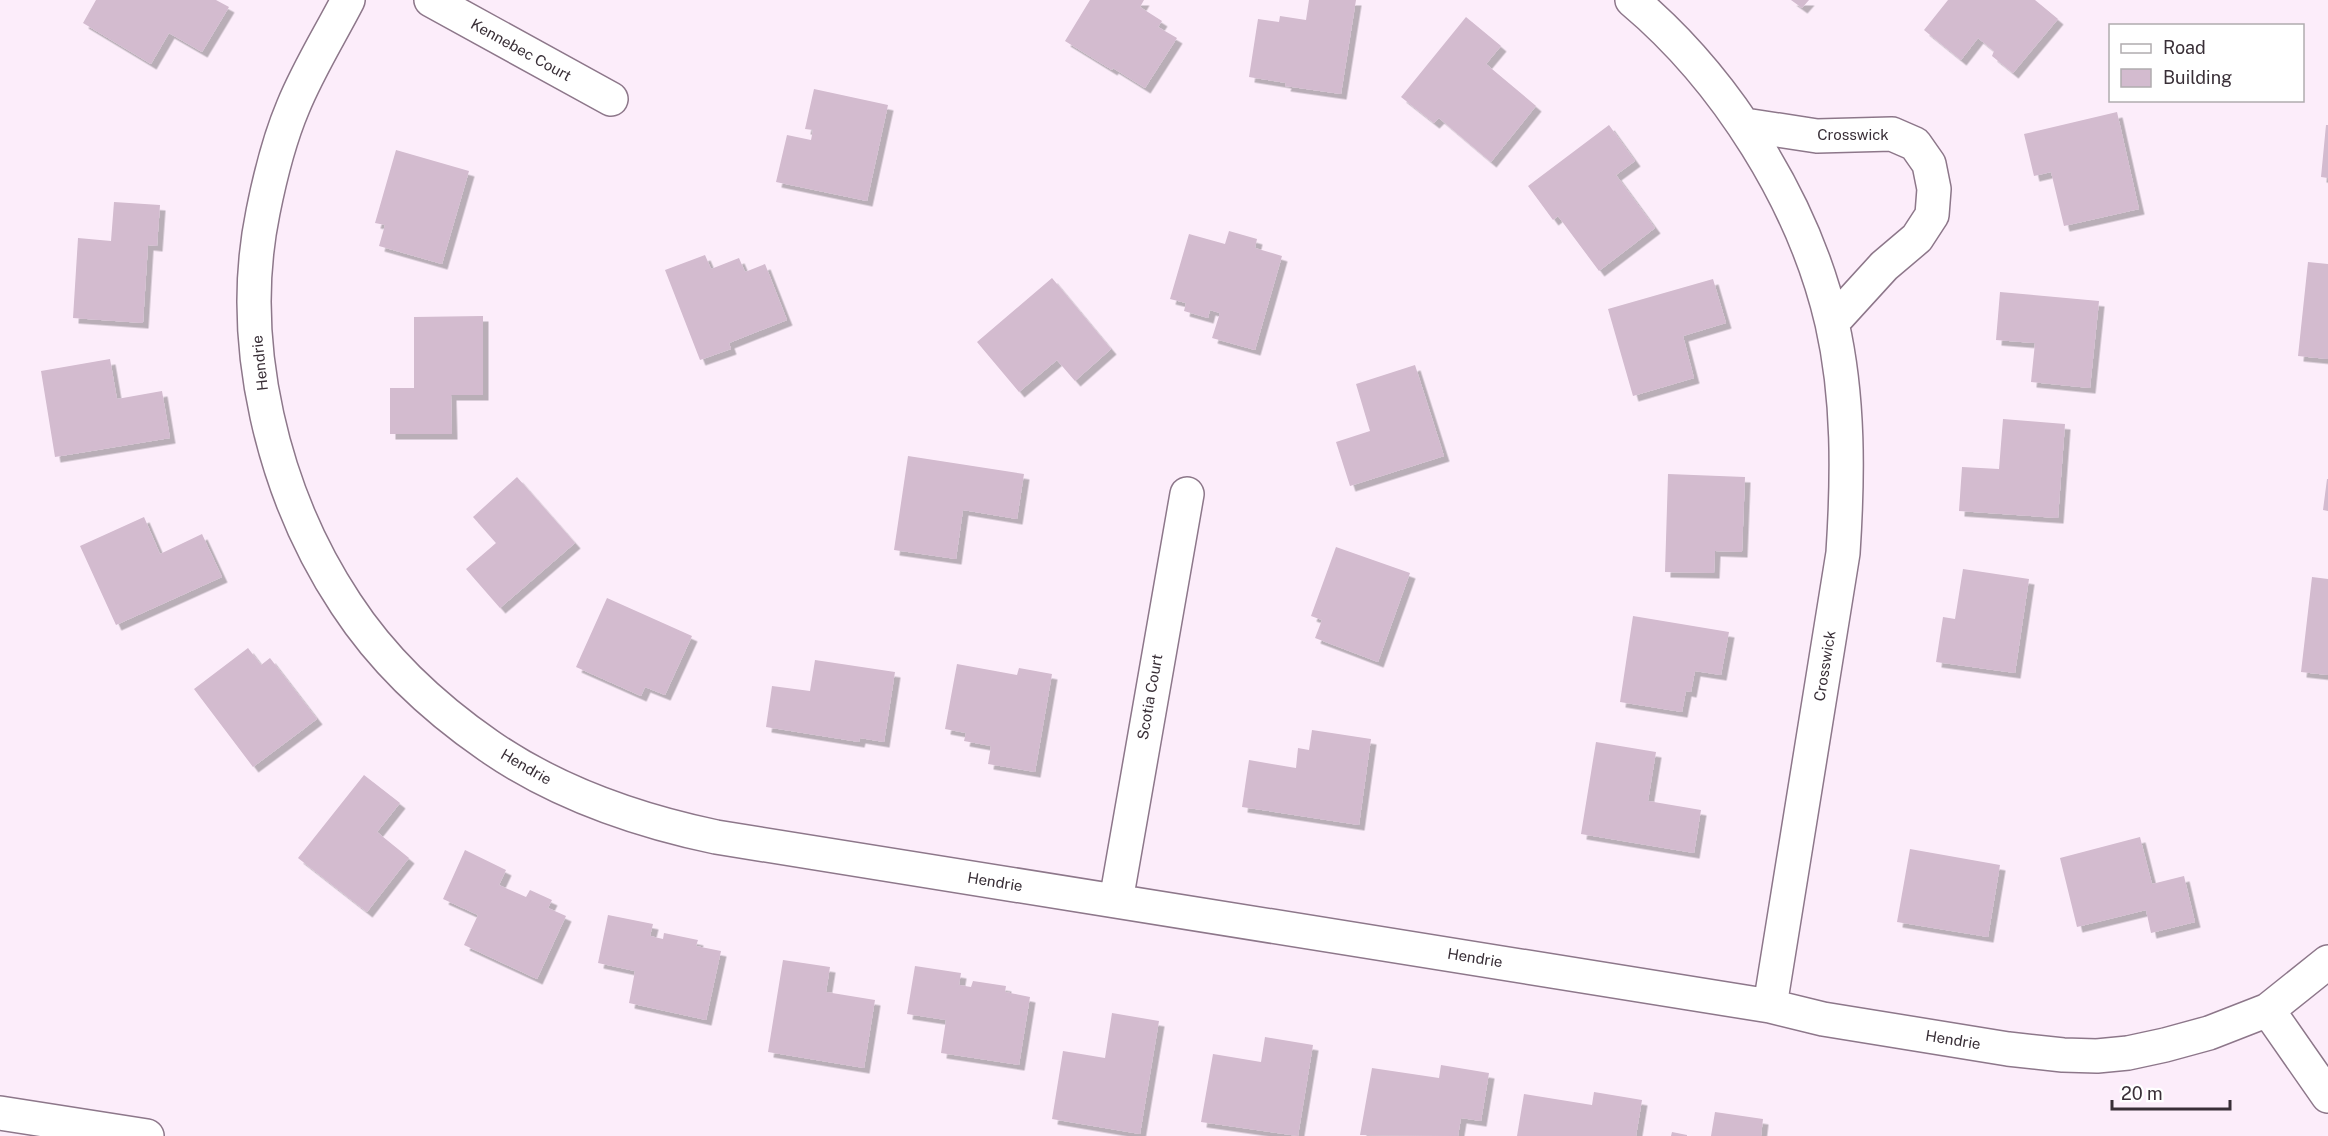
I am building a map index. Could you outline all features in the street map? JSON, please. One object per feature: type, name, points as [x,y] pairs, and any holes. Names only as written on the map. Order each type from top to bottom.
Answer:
[{"type":"street","name":"Hendrie","points":[[348,0],[293,106],[263,214],[257,261],[255,310],[263,395],[273,442],[287,488],[321,562],[346,604],[373,641],[424,695],[489,746],[560,787],[620,812],[668,827],[716,837],[1770,1006],[1823,1019],[2008,1049],[2063,1055],[2097,1056],[2128,1053],[2209,1033],[2268,1010],[2328,962]]},
{"type":"street","name":"Kennebec Court","points":[[431,0],[611,99]]},
{"type":"street","name":"Crosswick","points":[[1632,0],[1688,53],[1745,125],[1799,226],[1817,273],[1832,323],[1843,396],[1848,480],[1843,553],[1770,1006]]},
{"type":"street","name":"Crosswick","points":[[1745,125],[1818,136],[1892,134],[1915,144],[1929,164],[1934,189],[1932,216],[1917,238],[1884,266],[1832,323]]},
{"type":"street","name":"Scotia Court","points":[[1116,901],[1187,494]]},
{"type":"street","points":[[2268,1010],[2328,1096]]},
{"type":"street","points":[[0,1113],[147,1136]]},
{"type":"building","points":[[96,0],[216,0],[229,7],[202,52],[169,33],[151,64],[83,23]]},
{"type":"building","points":[[1090,0],[1144,0],[1140,7],[1162,21],[1158,27],[1177,38],[1145,88],[1065,41]]},
{"type":"building","points":[[1309,0],[1356,0],[1341,94],[1285,86],[1286,83],[1249,77],[1258,19],[1279,22],[1280,16],[1306,20]]},
{"type":"building","points":[[1791,0],[1809,0],[1802,8]]},
{"type":"building","points":[[1948,0],[2035,0],[2058,19],[2013,73],[1992,56],[1994,51],[1978,38],[1961,60],[1924,30]]},
{"type":"building","points":[[1466,17],[1501,46],[1486,64],[1536,106],[1491,162],[1439,118],[1434,123],[1401,97]]},
{"type":"building","points":[[814,89],[888,105],[867,201],[776,182],[787,135],[811,140],[813,130],[805,129]]},
{"type":"building","points":[[2117,112],[2139,209],[2064,226],[2051,172],[2034,176],[2024,134]]},
{"type":"building","points":[[1609,125],[1635,161],[1616,175],[1655,228],[1599,271],[1558,216],[1553,220],[1528,186]]},
{"type":"building","points":[[2326,125],[2328,125],[2328,178],[2321,177]]},
{"type":"building","points":[[396,150],[469,171],[442,264],[379,246],[385,225],[375,223]]},
{"type":"building","points":[[114,202],[160,205],[157,246],[148,245],[143,323],[73,318],[78,238],[111,241]]},
{"type":"building","points":[[1229,231],[1257,239],[1255,248],[1282,256],[1255,350],[1212,338],[1220,313],[1210,310],[1208,318],[1184,311],[1186,303],[1170,299],[1189,234],[1225,244]]},
{"type":"building","points":[[705,255],[711,269],[739,258],[745,272],[765,264],[787,320],[729,343],[731,349],[700,360],[665,270]]},
{"type":"building","points":[[2308,262],[2328,264],[2328,359],[2298,356]]},
{"type":"building","points":[[1052,278],[1111,349],[1075,381],[1057,360],[1019,392],[977,342]]},
{"type":"building","points":[[1713,279],[1726,323],[1683,336],[1694,378],[1633,396],[1608,309]]},
{"type":"building","points":[[2000,292],[2099,301],[2090,388],[2031,382],[2035,343],[1996,340]]},
{"type":"building","points":[[483,316],[483,395],[451,395],[452,434],[390,434],[390,388],[414,388],[414,317]]},
{"type":"building","points":[[110,359],[117,399],[162,391],[170,438],[55,457],[41,371]]},
{"type":"building","points":[[1415,365],[1444,456],[1350,486],[1336,442],[1370,431],[1356,384]]},
{"type":"building","points":[[2003,419],[2065,424],[2058,518],[1959,511],[1962,467],[1999,469]]},
{"type":"building","points":[[908,456],[1024,474],[1017,519],[963,510],[956,559],[894,550]]},
{"type":"building","points":[[1668,474],[1745,477],[1742,552],[1715,551],[1714,573],[1665,572]]},
{"type":"building","points":[[517,477],[575,543],[500,608],[466,569],[496,543],[473,517]]},
{"type":"building","points":[[2328,479],[2328,511],[2323,510]]},
{"type":"building","points":[[144,517],[160,554],[202,534],[222,577],[116,625],[80,546]]},
{"type":"building","points":[[1336,547],[1410,573],[1378,662],[1315,638],[1322,620],[1311,616]]},
{"type":"building","points":[[1963,569],[2029,579],[2015,673],[1936,662],[1943,617],[1955,619]]},
{"type":"building","points":[[2312,577],[2328,579],[2328,675],[2301,672]]},
{"type":"building","points":[[607,598],[692,636],[665,695],[645,687],[641,696],[576,667]]},
{"type":"building","points":[[1633,616],[1729,632],[1721,675],[1695,671],[1691,692],[1686,691],[1682,712],[1620,702]]},
{"type":"building","points":[[248,648],[261,665],[270,658],[317,719],[253,767],[194,689]]},
{"type":"building","points":[[815,660],[895,672],[884,742],[860,738],[859,742],[766,727],[772,686],[810,691]]},
{"type":"building","points":[[957,664],[1017,675],[1019,668],[1052,674],[1035,772],[988,764],[991,746],[964,741],[966,733],[945,729]]},
{"type":"building","points":[[1312,730],[1371,739],[1359,825],[1242,807],[1249,760],[1296,768],[1298,748],[1309,750]]},
{"type":"building","points":[[1596,742],[1656,752],[1648,801],[1701,810],[1694,853],[1581,834]]},
{"type":"building","points":[[364,775],[400,803],[377,832],[409,858],[367,912],[298,858]]},
{"type":"building","points":[[2140,837],[2152,884],[2184,876],[2195,922],[2151,933],[2146,910],[2077,927],[2060,858]]},
{"type":"building","points":[[1910,849],[2000,865],[1988,937],[1897,922]]},
{"type":"building","points":[[465,850],[506,870],[499,885],[526,897],[530,890],[552,900],[548,908],[566,916],[537,979],[464,945],[478,915],[443,899]]},
{"type":"building","points":[[608,915],[653,924],[650,936],[663,939],[664,933],[698,940],[696,946],[721,951],[706,1020],[629,1003],[635,971],[598,963]]},
{"type":"building","points":[[783,960],[830,967],[826,992],[875,1000],[864,1068],[768,1052]]},
{"type":"building","points":[[915,966],[961,973],[959,985],[971,987],[973,981],[1006,986],[1005,992],[1030,997],[1019,1065],[941,1053],[946,1020],[907,1014]]},
{"type":"building","points":[[1112,1013],[1159,1021],[1140,1134],[1052,1119],[1063,1051],[1105,1058]]},
{"type":"building","points":[[1265,1037],[1313,1045],[1298,1136],[1201,1122],[1213,1054],[1261,1062]]},
{"type":"building","points":[[1441,1065],[1489,1073],[1481,1121],[1461,1118],[1458,1136],[1360,1135],[1372,1068],[1439,1078]]},
{"type":"building","points":[[1594,1092],[1642,1100],[1636,1136],[1517,1136],[1524,1094],[1592,1105]]},
{"type":"building","points":[[1715,1112],[1763,1119],[1761,1136],[1711,1136]]},
{"type":"building","points":[[1672,1132],[1687,1135],[1687,1136],[1671,1136]]}]
